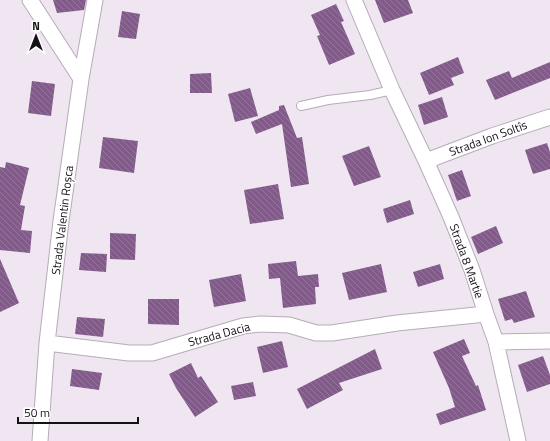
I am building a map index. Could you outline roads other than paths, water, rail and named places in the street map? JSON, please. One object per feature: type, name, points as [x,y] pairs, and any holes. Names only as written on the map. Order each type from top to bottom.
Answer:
[{"type":"street","points":[[30,0],[81,80]]},
{"type":"street","name":"Strada Valentin Roșca","points":[[40,441],[47,344],[61,221],[81,80],[95,0]]},
{"type":"street","name":"Strada 8 Martie","points":[[354,0],[392,90],[451,217],[469,263],[496,342],[518,441]]},
{"type":"street","name":"Strada Ion Soltîs","points":[[426,161],[550,116]]},
{"type":"street","name":"Strada Dacia","points":[[47,344],[129,353],[152,353],[243,326],[260,324],[289,325],[316,333],[332,333],[486,314]]},
{"type":"street","points":[[496,342],[550,341]]},
{"type":"lane","points":[[301,106],[328,100],[370,95],[392,90]]}]
